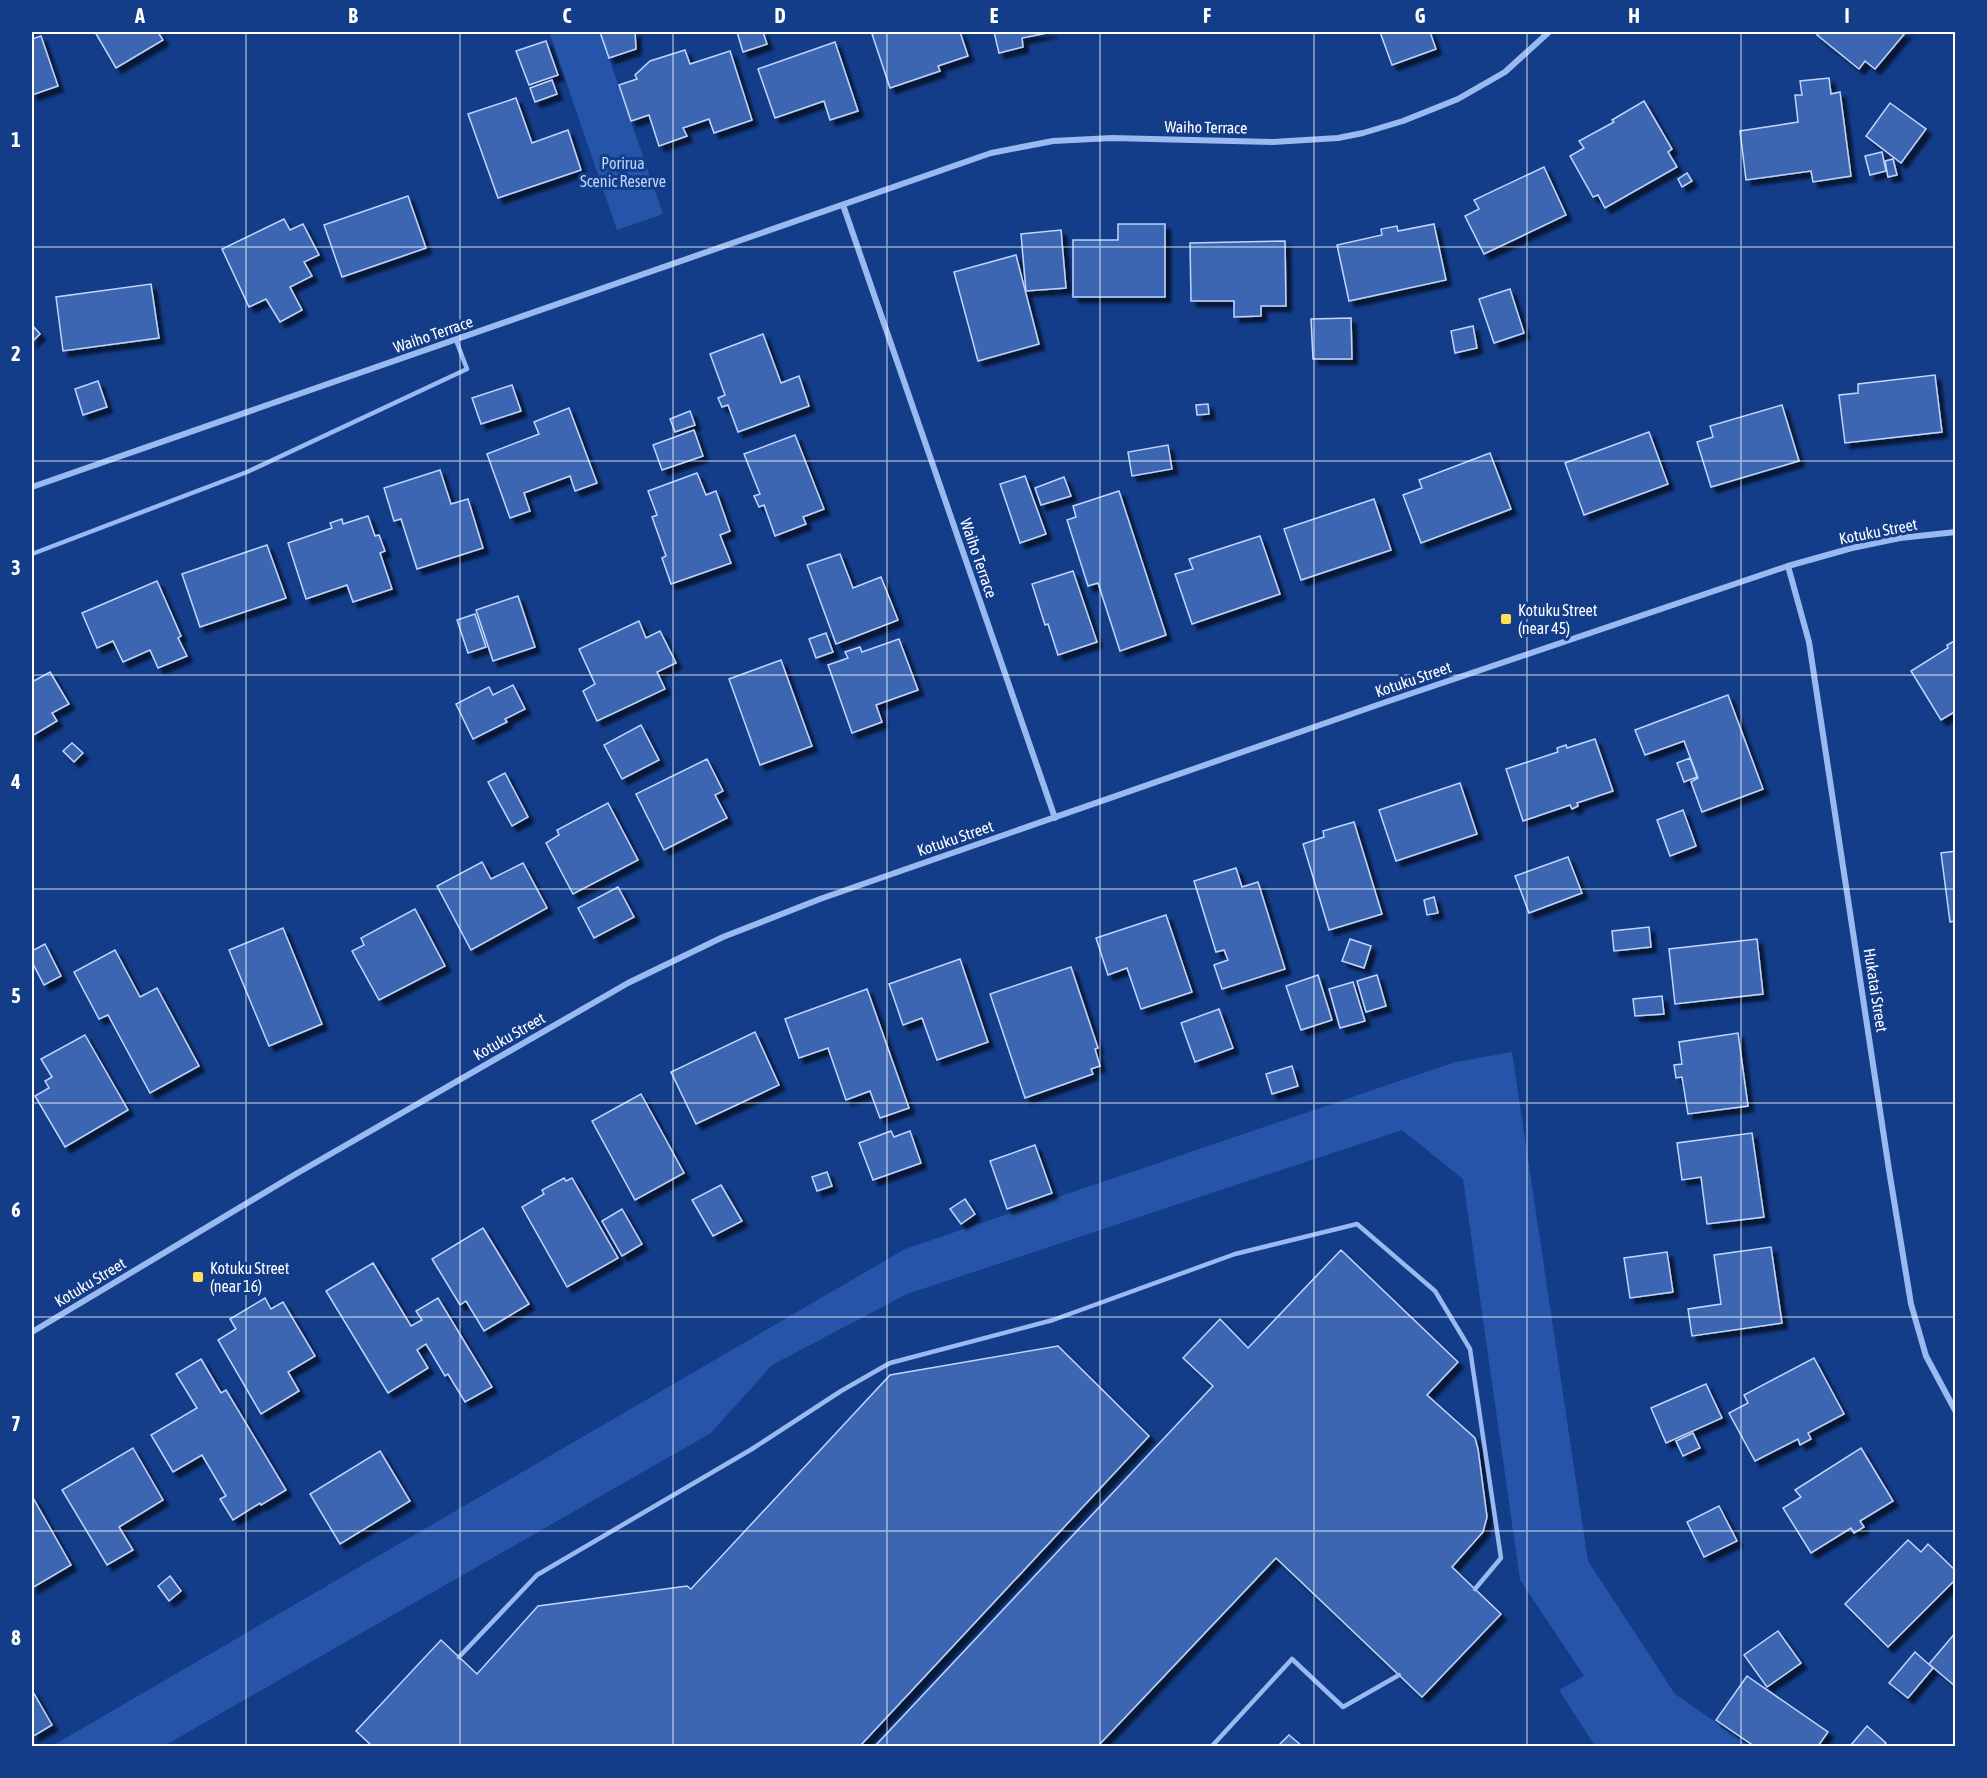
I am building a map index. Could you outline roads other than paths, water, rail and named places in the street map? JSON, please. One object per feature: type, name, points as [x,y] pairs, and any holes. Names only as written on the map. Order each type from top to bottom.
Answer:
[{"type":"street","name":"Waiho Terrace","points":[[32,487],[991,153],[1053,141],[1112,138],[1273,142],[1338,138],[1363,133],[1403,121],[1458,99],[1504,72],[1549,32]]},
{"type":"street","name":"Waiho Terrace","points":[[843,205],[1055,818]]},
{"type":"street","name":"Kotuku Street","points":[[32,1332],[294,1175],[628,983],[734,932],[831,896],[1588,632],[1788,566],[1852,548],[1900,538],[1956,532]]},
{"type":"street","name":"Hukatai Street","points":[[1788,566],[1809,642],[1911,1304],[1926,1356],[1956,1412]]},
{"type":"lane","points":[[32,554],[247,472],[466,369],[456,340]]},
{"type":"lane","points":[[459,1657],[537,1575],[752,1449],[841,1391],[890,1363],[1053,1320],[1235,1254],[1357,1224],[1435,1292],[1470,1349],[1501,1558],[1475,1589]]},
{"type":"lane","points":[[1212,1746],[1292,1659],[1343,1707],[1399,1675]]},
{"type":"place","name":"Kotuku Street (near 45)","points":[[1506,619]]},
{"type":"place","name":"Kotuku Street (near 16)","points":[[198,1277]]},
{"type":"park label","name":"Porirua Scenic Reserve","points":[[623,172]]}]
